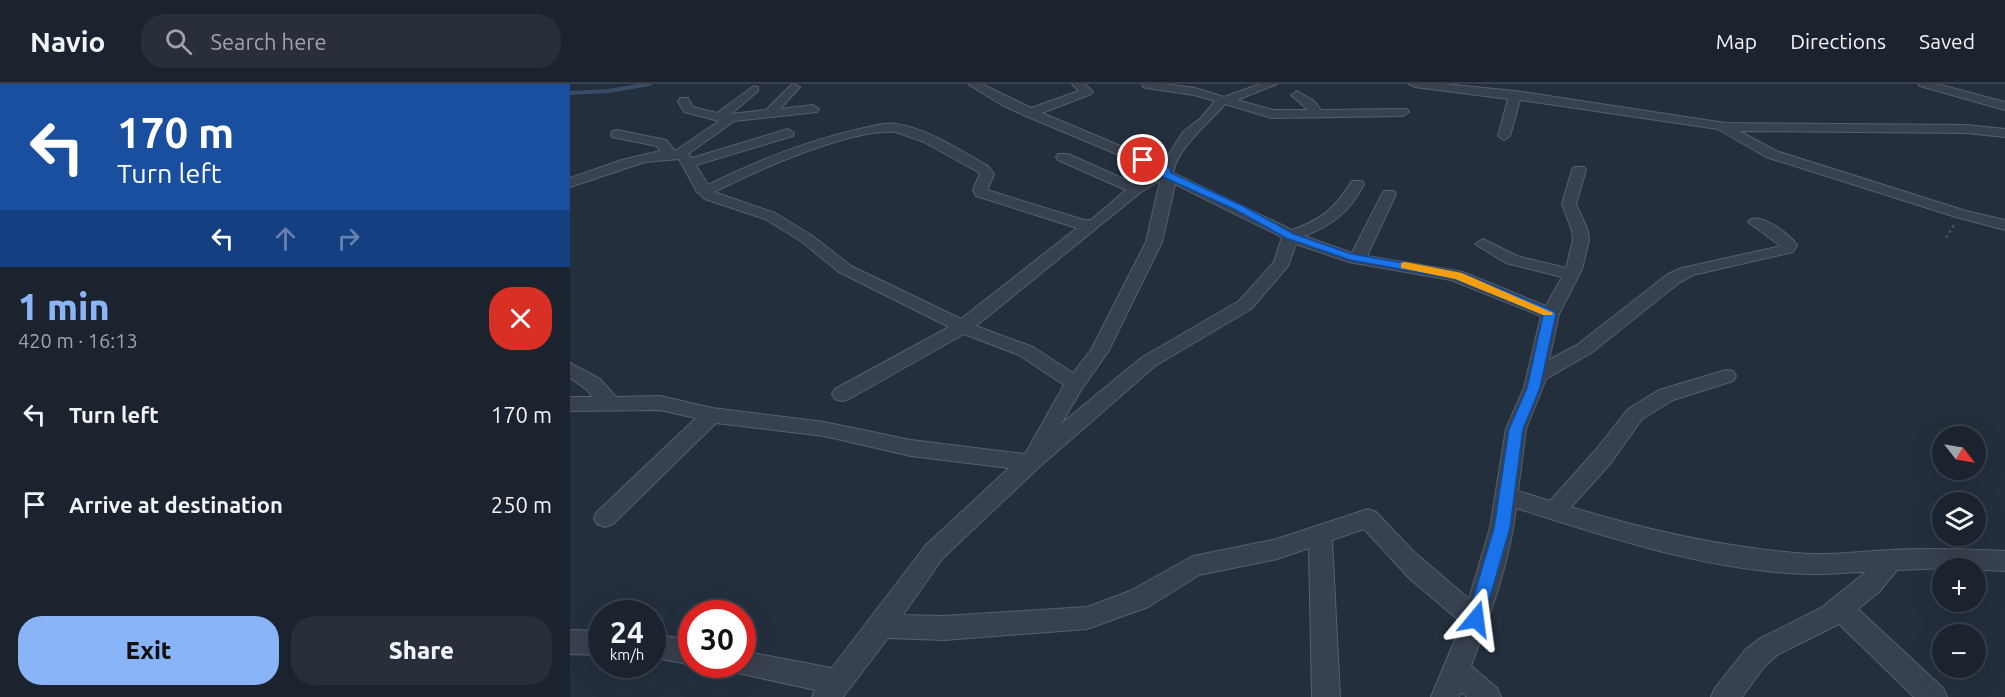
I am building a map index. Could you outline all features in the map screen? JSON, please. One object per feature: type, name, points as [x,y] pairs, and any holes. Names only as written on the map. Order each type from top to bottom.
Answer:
[{"type":"street","points":[[974,84],[1030,113],[1166,172],[1240,208],[1290,236],[1358,258],[1458,276],[1550,314]]},
{"type":"street","points":[[1030,113],[1087,92],[1078,84]]},
{"type":"street","points":[[1212,84],[1240,94]]},
{"type":"street","points":[[842,394],[963,327],[1136,189],[1166,172],[1188,135],[1205,121],[1223,101],[1271,84]]},
{"type":"street","points":[[1415,84],[1515,95],[1721,126],[1966,129],[2005,133]]},
{"type":"street","points":[[1924,84],[2005,106]]},
{"type":"street","points":[[1147,85],[1195,92],[1272,114],[1403,112]]},
{"type":"street","points":[[771,112],[794,87]]},
{"type":"street","points":[[679,157],[754,88]]},
{"type":"street","points":[[1297,95],[1310,104],[1318,114]]},
{"type":"street","points":[[1504,136],[1515,95]]},
{"type":"street","points":[[684,101],[688,109],[725,117],[813,109]]},
{"type":"street","points":[[1721,126],[1772,154],[1961,214],[2005,225]]},
{"type":"street","points":[[704,192],[749,169],[802,150],[848,136],[892,128],[919,137],[983,169],[987,174],[980,190],[981,193],[1089,226]]},
{"type":"street","points":[[570,183],[602,171],[788,133]]},
{"type":"street","points":[[617,134],[661,143],[698,176],[704,192],[770,216],[806,238],[845,269],[963,327],[1026,351],[1075,383]]},
{"type":"street","points":[[1063,157],[1136,189]]},
{"type":"street","points":[[570,168],[602,171]]},
{"type":"street","points":[[1445,697],[1476,619],[1502,528],[1516,429],[1533,388],[1550,314],[1571,274],[1581,240],[1580,231],[1569,204],[1579,170]]},
{"type":"street","points":[[1029,463],[1075,383],[1099,352],[1154,242],[1168,185],[1166,172]]},
{"type":"street","points":[[1290,236],[1326,222],[1349,200],[1357,184]]},
{"type":"street","points":[[1358,258],[1389,194]]},
{"type":"street","points":[[1536,376],[1584,349],[1674,278],[1688,271],[1787,249],[1789,245],[1787,242],[1756,222]]},
{"type":"street","points":[[756,667],[832,690],[934,552],[1029,463],[1148,362],[1245,305],[1282,263],[1290,236]]},
{"type":"street","points":[[1483,244],[1512,260],[1571,274]]},
{"type":"street","points":[[570,369],[593,384],[610,403]]},
{"type":"street","points":[[1554,511],[1602,458],[1635,414],[1666,395],[1726,376]]},
{"type":"street","points":[[570,404],[660,403],[712,415],[824,429],[911,447],[1029,463]]},
{"type":"street","points":[[605,518],[712,415]]},
{"type":"street","points":[[1506,496],[1625,533],[1696,550],[1811,564],[1947,558],[2005,561]]},
{"type":"street","points":[[881,626],[944,628],[1088,618],[1139,598],[1193,566],[1277,549],[1368,518],[1385,539],[1439,592],[1476,619]]},
{"type":"street","points":[[1320,534],[1326,697]]},
{"type":"street","points":[[1725,697],[1731,693],[1755,658],[1768,647],[1830,616],[1870,585],[1891,560]]},
{"type":"street","points":[[1839,608],[1933,697]]},
{"type":"street","points":[[570,642],[588,643]]},
{"type":"street","points":[[1456,670],[1487,697]]},
{"type":"waterway","points":[[570,93],[608,91],[650,84]]},
{"type":"slow traffic","points":[[1405,266],[1458,276],[1547,313]]},
{"type":"route","points":[[1143,160],[1166,170],[1167,175],[1240,208],[1290,236],[1350,257],[1429,269],[1458,276],[1550,314],[1533,388],[1516,429],[1502,528],[1476,619]]}]
